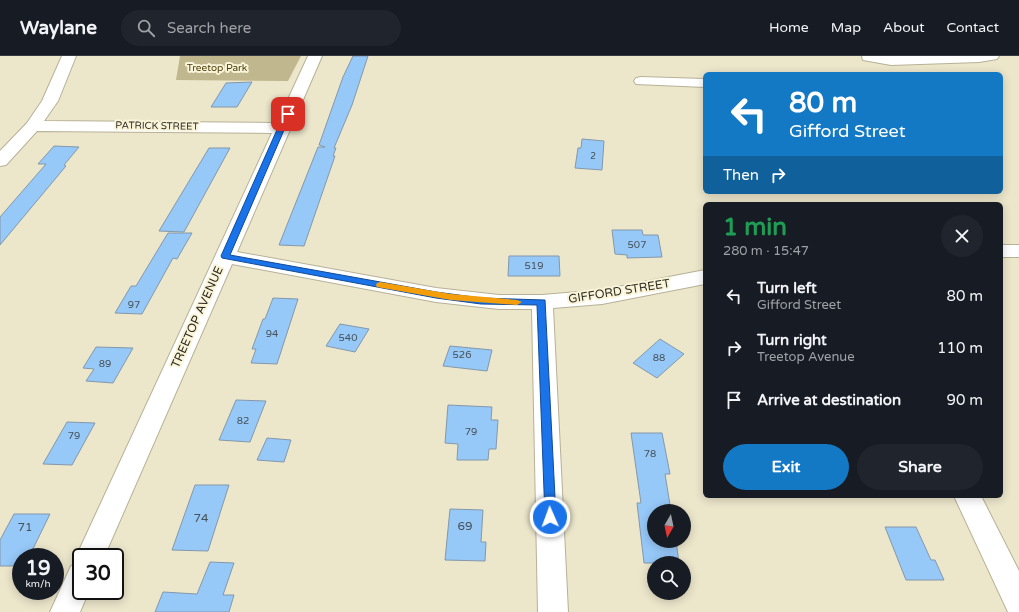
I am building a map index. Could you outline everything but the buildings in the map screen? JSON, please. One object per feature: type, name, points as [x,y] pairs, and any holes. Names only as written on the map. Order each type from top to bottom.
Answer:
[{"type":"street","points":[[0,161],[33,126],[50,101],[69,56]]},
{"type":"street","name":"TREETOP AVENUE","points":[[94,548],[281,128],[315,56]]},
{"type":"street","points":[[867,57],[891,61],[979,58],[992,56]]},
{"type":"street","points":[[867,57],[872,68],[871,72]]},
{"type":"street","points":[[641,81],[703,83]]},
{"type":"street","name":"PATRICK STREET","points":[[33,126],[281,128]]},
{"type":"street","points":[[1003,251],[1019,251]]},
{"type":"street","name":"GIFFORD STREET","points":[[225,256],[443,296],[487,301],[542,302],[602,297],[703,277]]},
{"type":"street","points":[[542,302],[554,612]]},
{"type":"street","points":[[968,498],[1019,602]]},
{"type":"street","points":[[65,612],[72,596]]},
{"type":"green space","name":"Treetop Park","points":[[180,56],[301,56],[288,81],[176,80]]},
{"type":"slow traffic","points":[[380,285],[481,301],[517,302]]},
{"type":"route","points":[[288,114],[225,256],[436,295],[481,301],[542,302],[550,517]]}]
